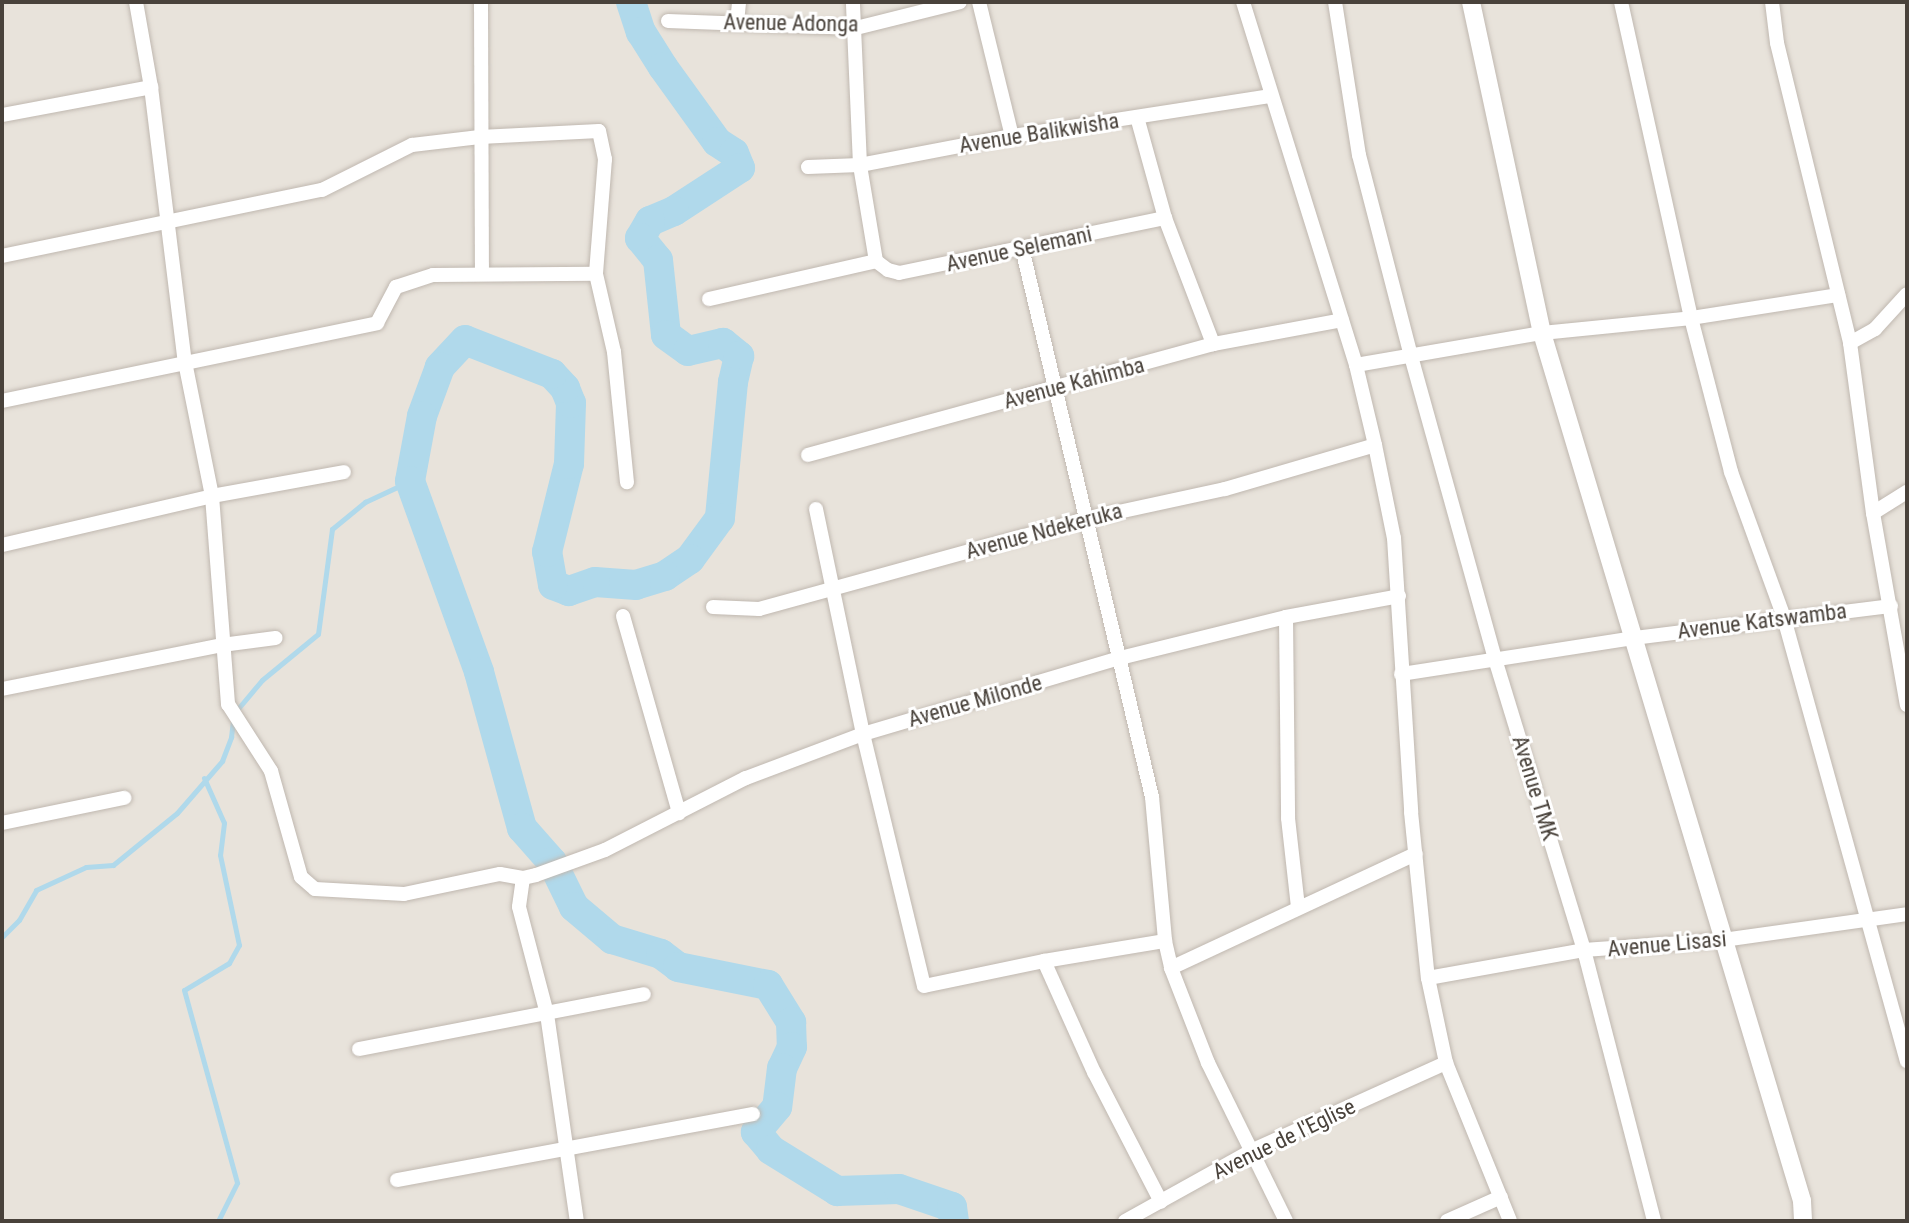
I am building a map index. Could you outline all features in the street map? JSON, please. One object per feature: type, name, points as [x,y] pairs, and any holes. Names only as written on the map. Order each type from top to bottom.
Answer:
[{"type":"street","points":[[136,2],[151,87],[185,362],[212,496],[222,645]]},
{"type":"street","points":[[481,2],[482,274]]},
{"type":"street","points":[[737,22],[739,2]]},
{"type":"street","points":[[709,299],[876,261],[860,165],[853,2]]},
{"type":"street","points":[[979,2],[1012,136]]},
{"type":"street","points":[[1243,2],[1269,96],[1356,365],[1375,445],[1394,538],[1401,674],[1428,978],[1446,1063],[1510,1221]]},
{"type":"street","name":"Avenue TMK","points":[[1335,2],[1359,155],[1411,356],[1495,659],[1584,950],[1654,1221]]},
{"type":"street","points":[[1471,2],[1542,333],[1802,1201],[1803,1221]]},
{"type":"street","points":[[1621,2],[1691,318],[1731,472],[1784,618],[1907,1061]]},
{"type":"street","points":[[1772,2],[1777,43],[1850,343],[1873,513],[1903,652],[1907,705]]},
{"type":"street","name":"Avenue Adonga","points":[[668,21],[856,28],[949,3]]},
{"type":"street","points":[[2,115],[151,87]]},
{"type":"street","name":"Avenue Balikwisha","points":[[808,167],[860,165],[1012,136],[1269,96]]},
{"type":"street","points":[[1137,117],[1165,218],[1213,344]]},
{"type":"street","points":[[2,256],[322,190],[412,145],[480,137],[599,131],[605,159],[596,274],[614,352],[627,482]]},
{"type":"street","name":"Avenue Selemani","points":[[876,261],[888,270],[899,273],[1165,218]]},
{"type":"street","points":[[1022,248],[1152,797],[1165,941],[1171,968],[1208,1063],[1286,1221]]},
{"type":"street","points":[[2,401],[377,323],[396,287],[433,275],[596,274]]},
{"type":"street","points":[[1850,343],[1875,329],[1907,294]]},
{"type":"street","points":[[1356,365],[1542,333],[1691,318],[1838,295]]},
{"type":"street","name":"Avenue Kahimba","points":[[808,455],[1213,344],[1342,320]]},
{"type":"street","name":"Avenue Ndekeruka","points":[[713,607],[759,609],[1086,519],[1225,489],[1375,445]]},
{"type":"street","points":[[2,545],[212,496],[344,472]]},
{"type":"street","points":[[1873,513],[1907,492]]},
{"type":"street","points":[[816,509],[863,734],[924,986],[1044,961],[1165,941]]},
{"type":"street","name":"Avenue Milonde","points":[[222,645],[234,712],[271,771],[301,877],[315,889],[404,894],[500,874],[530,877],[570,864],[746,778],[863,734],[1120,658],[1286,617],[1399,596]]},
{"type":"street","name":"Avenue Katswamba","points":[[1634,638],[1891,606]]},
{"type":"street","points":[[623,616],[679,813]]},
{"type":"street","points":[[1286,617],[1288,818],[1298,907]]},
{"type":"street","points":[[2,689],[222,645],[276,638]]},
{"type":"street","points":[[1401,674],[1634,638]]},
{"type":"street","points":[[2,823],[124,798]]},
{"type":"street","points":[[1171,968],[1298,907],[1347,889],[1416,854]]},
{"type":"street","points":[[530,877],[519,907],[547,1014],[577,1221]]},
{"type":"street","name":"Avenue Lisasi","points":[[1428,978],[1584,950],[1723,940],[1907,914]]},
{"type":"street","points":[[1044,961],[1094,1072],[1161,1202]]},
{"type":"street","points":[[359,1049],[644,994]]},
{"type":"street","name":"Avenue de l'Eglise","points":[[1125,1221],[1253,1150],[1446,1063]]},
{"type":"street","points":[[397,1180],[753,1114]]},
{"type":"street","points":[[1447,1221],[1501,1197]]},
{"type":"shaded area","points":[[2,2],[1907,2],[1907,1221],[2,1221]]},
{"type":"waterway","points":[[631,2],[641,32],[663,67],[717,142],[734,153],[740,168],[674,211],[650,221],[640,238],[658,260],[666,335],[688,351],[723,343],[739,356],[733,382],[720,518],[690,559],[665,576],[636,585],[595,582],[569,591],[553,585],[547,552],[569,464],[571,403],[565,388],[552,374],[465,340],[440,367],[422,416],[410,481],[479,672],[522,828],[552,862],[574,907],[612,939],[661,954],[678,967],[768,985],[791,1022],[792,1047],[782,1068],[777,1107],[756,1132],[771,1150],[837,1191],[899,1189],[952,1207],[954,1221]]},
{"type":"waterway","points":[[236,711],[262,680],[318,634],[332,529],[365,502],[410,481]]},
{"type":"waterway","points":[[2,937],[19,920],[36,890],[86,867],[113,865],[177,813],[222,761],[231,737],[233,720]]},
{"type":"waterway","points":[[204,778],[224,823],[220,855],[239,945],[229,963],[184,990],[237,1183],[218,1221]]}]
